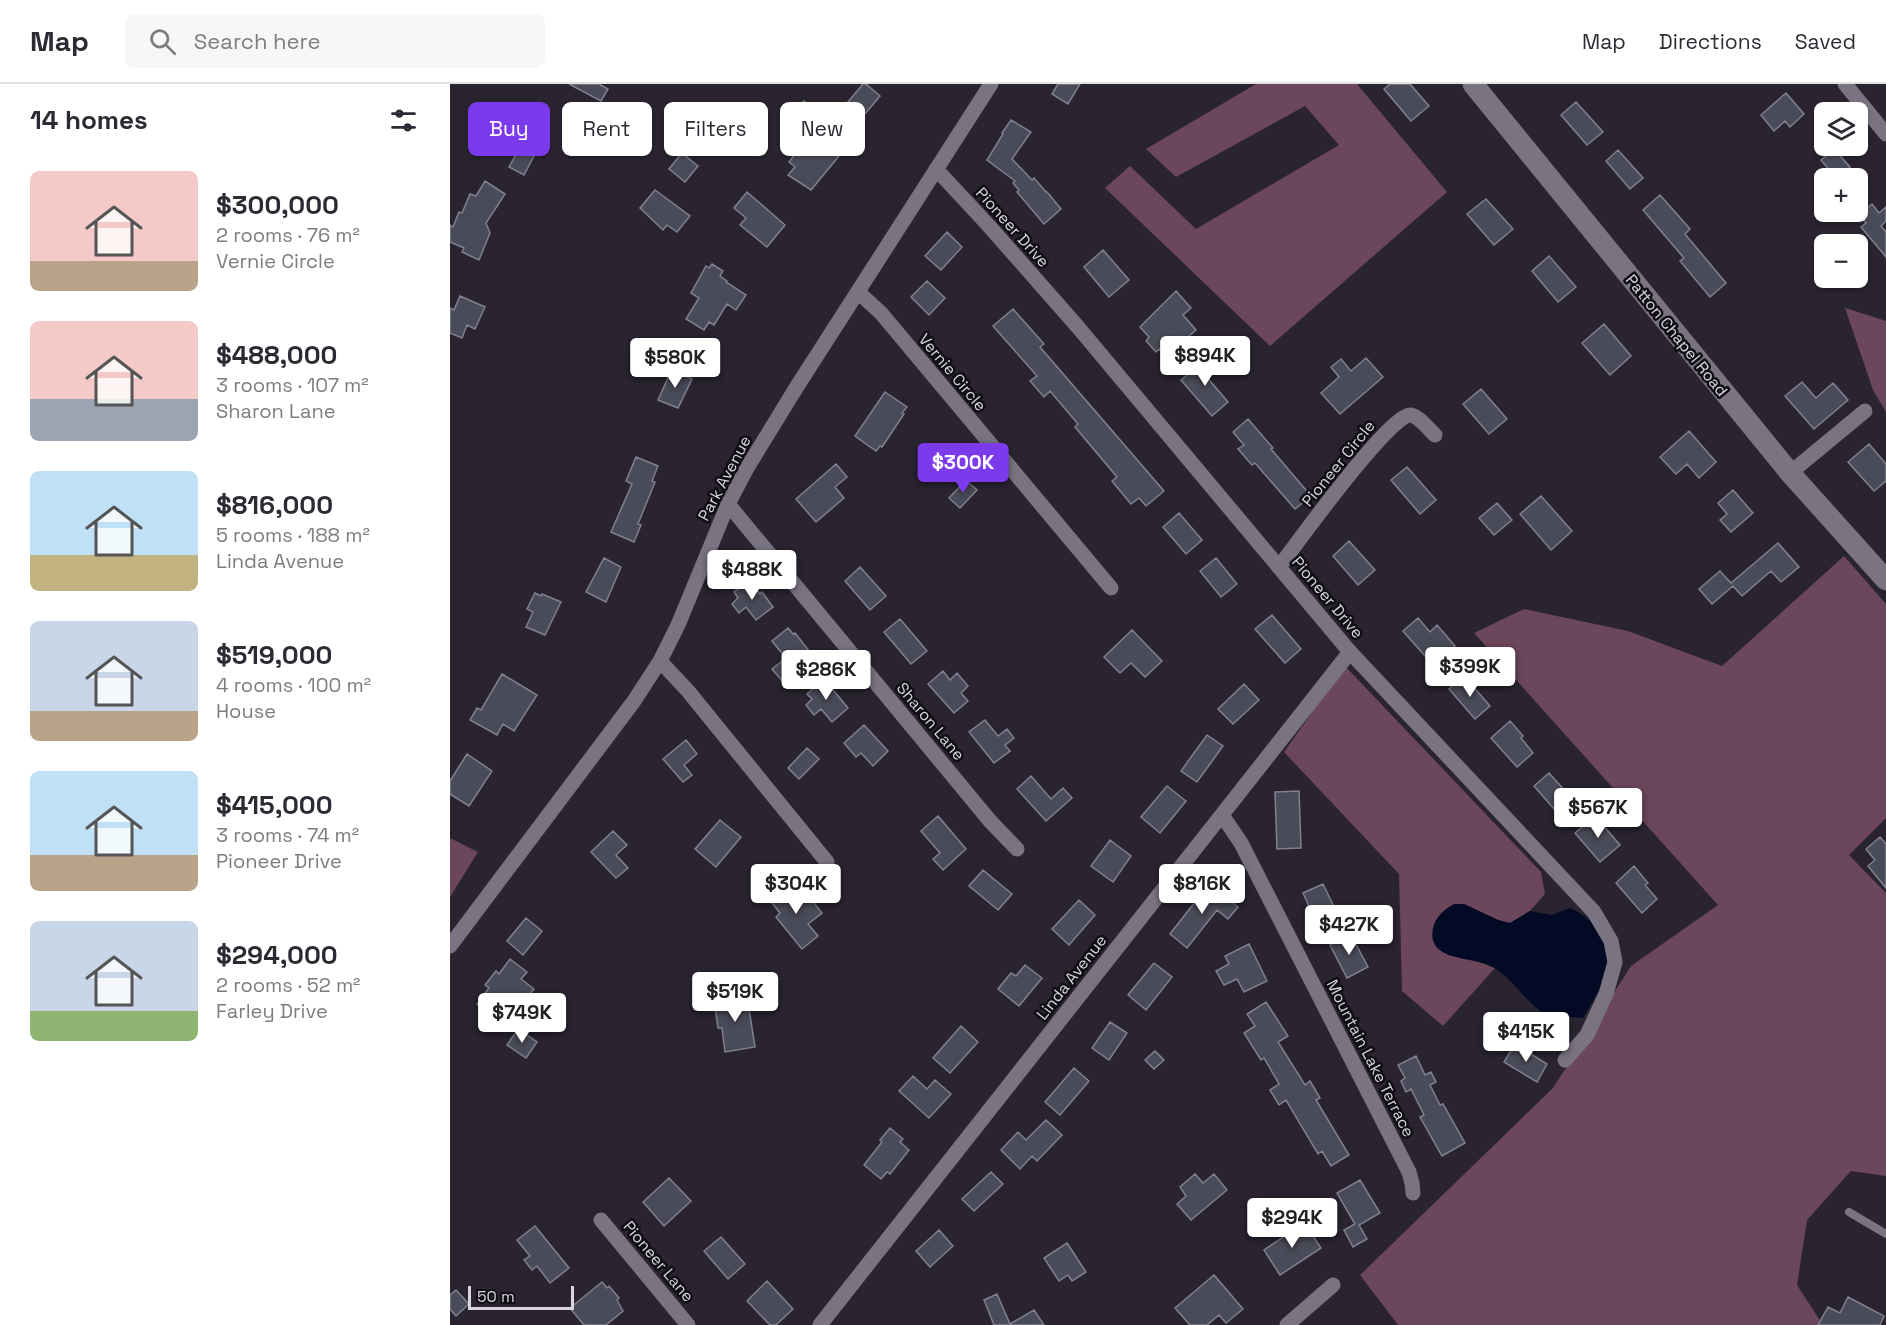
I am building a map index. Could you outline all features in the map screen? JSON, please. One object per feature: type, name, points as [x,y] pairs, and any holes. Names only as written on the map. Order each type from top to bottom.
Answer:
[{"type":"street","name":"Park Avenue","points":[[450,946],[628,710],[660,661],[694,589],[728,504],[759,449],[991,84]]},
{"type":"street","name":"Patton Chapel Road","points":[[1473,84],[1790,473],[1886,580]]},
{"type":"street","points":[[1845,84],[1886,134]]},
{"type":"street","name":"Pioneer Drive","points":[[936,169],[1070,318],[1350,652],[1594,912],[1607,931],[1615,962],[1601,1006],[1587,1035],[1565,1060]]},
{"type":"street","name":"Vernie Circle","points":[[858,292],[881,313],[1111,588]]},
{"type":"street","points":[[1790,473],[1865,411]]},
{"type":"street","name":"Pioneer Circle","points":[[1280,567],[1367,452],[1405,415],[1419,419],[1435,435]]},
{"type":"street","name":"Sharon Lane","points":[[728,504],[990,821],[1017,849]]},
{"type":"street","name":"Linda Avenue","points":[[820,1325],[1350,652]]},
{"type":"street","points":[[660,661],[688,691],[826,862]]},
{"type":"street","name":"Mountain Lake Terrace","points":[[1222,815],[1241,843],[1409,1172],[1413,1193]]},
{"type":"street","name":"Pioneer Lane","points":[[601,1220],[688,1325]]},
{"type":"street","points":[[1287,1325],[1333,1285]]},
{"type":"lane","points":[[1849,1212],[1886,1234]]},
{"type":"shaded area","points":[[1256,84],[1357,84],[1447,192],[1270,346],[1105,188],[1130,166],[1196,229],[1339,145],[1305,106],[1176,177],[1146,149]]},
{"type":"shaded area","points":[[1845,308],[1886,321],[1886,412],[1873,390]]},
{"type":"shaded area","points":[[1844,556],[1886,604],[1886,818],[1849,855],[1886,893],[1886,1176],[1851,1171],[1807,1220],[1797,1285],[1823,1325],[1398,1325],[1360,1275],[1553,1088],[1631,966],[1718,905],[1474,633],[1524,609],[1628,631],[1722,666]]},
{"type":"shaded area","points":[[1345,666],[1541,872],[1545,894],[1530,911],[1510,923],[1498,920],[1464,904],[1447,955],[1475,960],[1495,968],[1443,1026],[1402,991],[1399,874],[1284,752]]},
{"type":"shaded area","points":[[450,838],[478,852],[450,897]]},
{"type":"water","points":[[1454,904],[1464,904],[1498,920],[1510,923],[1530,911],[1552,915],[1570,908],[1592,923],[1609,945],[1611,962],[1583,1018],[1542,1012],[1494,968],[1444,953],[1437,947],[1433,939],[1434,924],[1441,914]]},
{"type":"building","points":[[569,84],[599,84],[608,89],[601,101]]},
{"type":"building","points":[[863,84],[880,96],[865,114],[865,102],[848,102]]},
{"type":"building","points":[[1058,84],[1080,84],[1068,104],[1052,94]]},
{"type":"building","points":[[1390,84],[1410,84],[1429,106],[1411,121],[1384,89]]},
{"type":"building","points":[[1786,93],[1804,114],[1790,127],[1785,121],[1774,131],[1761,115]]},
{"type":"building","points":[[1576,102],[1603,132],[1587,145],[1561,115]]},
{"type":"building","points":[[1011,120],[1031,132],[1012,159],[1032,180],[1034,178],[1061,209],[1044,224],[1017,192],[1019,190],[1013,183],[1015,181],[987,160]]},
{"type":"building","points":[[1618,150],[1643,178],[1630,189],[1606,161]]},
{"type":"building","points":[[515,156],[534,156],[524,175],[509,167]]},
{"type":"building","points":[[680,156],[686,156],[698,166],[685,182],[669,169]]},
{"type":"building","points":[[794,156],[839,156],[811,190],[788,175],[795,167],[789,162]]},
{"type":"building","points":[[1826,156],[1840,156],[1850,167],[1828,168],[1821,160]]},
{"type":"building","points":[[485,181],[505,194],[486,223],[490,233],[479,260],[462,252],[464,248],[450,242],[450,225],[453,227],[470,194],[476,196]]},
{"type":"building","points":[[655,190],[690,216],[677,232],[667,225],[663,230],[640,208]]},
{"type":"building","points":[[747,192],[785,225],[767,247],[740,225],[746,218],[734,208]]},
{"type":"building","points":[[1660,195],[1690,229],[1685,234],[1726,283],[1710,297],[1680,261],[1684,258],[1643,210]]},
{"type":"building","points":[[1486,199],[1513,229],[1494,245],[1467,214]]},
{"type":"building","points":[[1872,204],[1879,213],[1886,207],[1886,221],[1881,226],[1886,232],[1886,257],[1861,227],[1868,222],[1868,207]]},
{"type":"building","points":[[947,232],[962,247],[941,270],[925,256]]},
{"type":"building","points":[[1103,250],[1129,280],[1109,297],[1084,267]]},
{"type":"building","points":[[1549,256],[1576,287],[1558,302],[1532,271]]},
{"type":"building","points":[[712,264],[723,271],[720,276],[726,282],[746,295],[736,310],[727,304],[714,325],[709,322],[704,330],[686,319],[699,298],[691,293],[706,266],[709,268]]},
{"type":"building","points":[[927,281],[945,298],[929,315],[911,297]]},
{"type":"building","points":[[1176,291],[1191,308],[1183,315],[1196,330],[1166,356],[1159,349],[1156,352],[1146,341],[1149,337],[1140,327]]},
{"type":"building","points":[[460,296],[485,307],[475,329],[467,325],[462,338],[450,333],[450,308],[454,310]]},
{"type":"building","points":[[1013,309],[1044,344],[1040,347],[1164,491],[1146,506],[1139,498],[1131,504],[1112,481],[1117,477],[1075,427],[1078,424],[1050,391],[1044,397],[1030,381],[1037,376],[993,326]]},
{"type":"building","points":[[1604,324],[1631,356],[1610,375],[1582,343]]},
{"type":"building","points":[[1210,356],[1217,365],[1205,375],[1228,402],[1212,416],[1181,380]]},
{"type":"building","points":[[1366,358],[1383,377],[1340,414],[1321,393],[1339,377],[1331,367],[1341,359],[1351,371]]},
{"type":"building","points":[[672,369],[692,379],[678,408],[658,400]]},
{"type":"building","points":[[1802,382],[1816,398],[1833,383],[1848,400],[1814,429],[1785,396]]},
{"type":"building","points":[[1481,389],[1507,419],[1489,434],[1463,404]]},
{"type":"building","points":[[885,392],[907,407],[882,447],[880,446],[876,451],[855,436]]},
{"type":"building","points":[[1248,419],[1311,496],[1295,509],[1255,463],[1252,465],[1238,449],[1244,445],[1233,432]]},
{"type":"building","points":[[1689,431],[1716,462],[1699,478],[1687,464],[1676,474],[1660,457]]},
{"type":"building","points":[[1869,444],[1886,464],[1886,481],[1874,491],[1848,462]]},
{"type":"building","points":[[636,457],[658,466],[652,481],[655,482],[638,524],[641,525],[634,542],[611,532],[632,484],[626,481]]},
{"type":"building","points":[[836,464],[847,477],[835,487],[844,498],[816,522],[796,499]]},
{"type":"building","points":[[1407,467],[1436,500],[1420,514],[1391,480]]},
{"type":"building","points":[[966,480],[977,490],[960,508],[949,498]]},
{"type":"building","points":[[1733,490],[1753,513],[1731,532],[1720,520],[1727,514],[1718,503]]},
{"type":"building","points":[[1541,496],[1572,531],[1551,550],[1520,514]]},
{"type":"building","points":[[1497,503],[1512,520],[1494,535],[1479,518]]},
{"type":"building","points":[[1179,513],[1202,540],[1186,554],[1163,527]]},
{"type":"building","points":[[1349,541],[1375,570],[1358,585],[1333,556]]},
{"type":"building","points":[[1778,543],[1799,567],[1781,582],[1771,571],[1742,596],[1733,586],[1712,604],[1699,589],[1720,571],[1731,583]]},
{"type":"building","points":[[604,558],[621,567],[606,602],[586,592]]},
{"type":"building","points":[[1216,558],[1237,584],[1221,597],[1200,571]]},
{"type":"building","points":[[860,567],[886,596],[870,610],[845,581]]},
{"type":"building","points":[[749,580],[773,607],[756,620],[746,607],[739,613],[732,604],[738,598],[734,592]]},
{"type":"building","points":[[535,593],[561,602],[545,635],[526,627],[533,612],[527,609]]},
{"type":"building","points":[[1272,615],[1301,649],[1285,663],[1255,629]]},
{"type":"building","points":[[1418,618],[1430,632],[1437,625],[1455,646],[1433,665],[1403,631]]},
{"type":"building","points":[[900,619],[927,651],[911,664],[884,632]]},
{"type":"building","points":[[788,628],[810,652],[807,654],[812,659],[783,682],[772,669],[786,658],[772,641]]},
{"type":"building","points":[[1132,630],[1162,661],[1145,677],[1131,663],[1120,673],[1104,657]]},
{"type":"building","points":[[943,671],[950,680],[957,673],[968,686],[961,693],[968,701],[954,713],[928,684]]},
{"type":"building","points":[[502,674],[537,695],[514,731],[503,724],[497,735],[470,720],[477,708],[481,710]]},
{"type":"building","points":[[1464,676],[1490,706],[1475,719],[1449,689]]},
{"type":"building","points":[[824,679],[848,708],[832,722],[821,709],[814,715],[806,705],[812,699],[807,694]]},
{"type":"building","points":[[1244,684],[1259,700],[1233,724],[1218,709]]},
{"type":"building","points":[[985,720],[998,736],[1007,729],[1014,738],[1005,745],[1010,751],[994,763],[969,732]]},
{"type":"building","points":[[1510,721],[1523,736],[1521,738],[1533,753],[1517,767],[1491,738]]},
{"type":"building","points":[[864,725],[888,751],[873,766],[861,753],[856,757],[844,743]]},
{"type":"building","points":[[1207,735],[1223,746],[1197,782],[1181,771]]},
{"type":"building","points":[[686,740],[697,754],[684,765],[692,775],[683,782],[663,759]]},
{"type":"building","points":[[807,748],[819,759],[799,779],[788,768]]},
{"type":"building","points":[[467,754],[492,771],[469,806],[450,794],[450,781]]},
{"type":"building","points":[[1549,773],[1576,803],[1561,817],[1534,786]]},
{"type":"building","points":[[1031,776],[1051,799],[1063,788],[1072,798],[1046,821],[1017,789]]},
{"type":"building","points":[[1167,786],[1186,801],[1160,833],[1141,817]]},
{"type":"building","points":[[1299,791],[1301,848],[1277,849],[1275,792]]},
{"type":"building","points":[[938,816],[966,849],[943,870],[933,859],[940,853],[921,831]]},
{"type":"building","points":[[1595,816],[1620,845],[1600,862],[1575,833]]},
{"type":"building","points":[[720,820],[741,837],[716,867],[695,849]]},
{"type":"building","points":[[613,831],[627,845],[616,855],[628,868],[616,878],[591,852]]},
{"type":"building","points":[[1880,837],[1886,844],[1886,888],[1868,866],[1875,860],[1866,849]]},
{"type":"building","points":[[1110,840],[1131,856],[1113,882],[1091,866]]},
{"type":"building","points":[[1634,866],[1648,883],[1645,885],[1657,899],[1642,913],[1616,883]]},
{"type":"building","points":[[983,870],[1012,894],[998,910],[969,886]]},
{"type":"building","points":[[1209,884],[1238,907],[1228,919],[1217,910],[1187,948],[1170,934]]},
{"type":"building","points":[[1323,884],[1338,915],[1317,924],[1303,893]]},
{"type":"building","points":[[782,886],[793,899],[804,890],[822,913],[808,924],[818,936],[802,949],[776,917],[780,913],[768,898]]},
{"type":"building","points":[[1079,900],[1095,915],[1069,945],[1052,929]]},
{"type":"building","points":[[526,918],[542,931],[523,955],[507,941]]},
{"type":"building","points":[[1351,935],[1368,967],[1347,978],[1330,945]]},
{"type":"building","points":[[1249,944],[1267,981],[1244,992],[1237,979],[1224,985],[1216,971],[1229,964],[1225,956]]},
{"type":"building","points":[[510,959],[527,972],[521,979],[534,989],[521,1005],[510,996],[494,1017],[477,1004],[489,988],[485,985],[496,971],[499,974]]},
{"type":"building","points":[[1154,963],[1172,977],[1146,1010],[1128,995]]},
{"type":"building","points":[[1025,965],[1042,978],[1019,1006],[998,989],[1011,973],[1016,976]]},
{"type":"building","points":[[747,996],[755,1047],[725,1052],[722,1028],[718,1028],[714,1000]]},
{"type":"building","points":[[1266,1002],[1288,1036],[1278,1042],[1305,1085],[1310,1081],[1320,1098],[1316,1100],[1349,1155],[1331,1166],[1322,1151],[1318,1154],[1286,1100],[1279,1105],[1270,1090],[1279,1084],[1264,1058],[1261,1060],[1244,1033],[1255,1026],[1247,1014]]},
{"type":"building","points":[[1110,1022],[1127,1033],[1109,1060],[1092,1048]]},
{"type":"building","points":[[961,1026],[978,1042],[950,1073],[933,1058]]},
{"type":"building","points":[[518,1029],[537,1042],[526,1058],[507,1045]]},
{"type":"building","points":[[1515,1044],[1547,1064],[1537,1082],[1504,1062]]},
{"type":"building","points":[[1155,1051],[1164,1060],[1154,1069],[1145,1060]]},
{"type":"building","points":[[1416,1056],[1425,1075],[1431,1072],[1436,1082],[1430,1085],[1465,1143],[1442,1156],[1420,1117],[1424,1115],[1411,1089],[1406,1092],[1401,1081],[1405,1078],[1398,1065]]},
{"type":"building","points":[[1074,1068],[1089,1081],[1060,1115],[1045,1102]]},
{"type":"building","points":[[913,1076],[927,1089],[935,1080],[951,1094],[929,1118],[899,1091]]},
{"type":"building","points":[[1046,1120],[1062,1135],[1037,1161],[1032,1156],[1020,1169],[1001,1150],[1018,1132],[1026,1140]]},
{"type":"building","points":[[890,1128],[903,1139],[900,1142],[909,1150],[890,1174],[887,1172],[881,1179],[864,1165]]},
{"type":"building","points":[[991,1172],[1003,1184],[974,1211],[962,1199]]},
{"type":"building","points":[[1195,1174],[1203,1183],[1214,1174],[1227,1190],[1191,1220],[1177,1204],[1186,1196],[1180,1187]]},
{"type":"building","points":[[669,1178],[691,1201],[664,1226],[643,1202]]},
{"type":"building","points":[[1360,1180],[1380,1213],[1359,1225],[1367,1239],[1353,1247],[1344,1230],[1355,1224],[1337,1193]]},
{"type":"building","points":[[1304,1223],[1321,1248],[1280,1275],[1264,1250]]},
{"type":"building","points":[[535,1226],[569,1268],[550,1283],[537,1266],[532,1270],[524,1260],[530,1256],[517,1240]]},
{"type":"building","points":[[939,1230],[953,1246],[930,1267],[916,1251]]},
{"type":"building","points":[[721,1237],[745,1264],[728,1279],[704,1251]]},
{"type":"building","points":[[1067,1243],[1086,1272],[1072,1281],[1068,1275],[1059,1281],[1044,1258]]},
{"type":"building","points":[[1214,1275],[1243,1309],[1226,1323],[1219,1315],[1207,1325],[1190,1325],[1175,1308]]},
{"type":"building","points":[[767,1281],[793,1309],[776,1325],[770,1325],[747,1301]]},
{"type":"building","points":[[602,1282],[607,1288],[609,1286],[619,1298],[617,1300],[623,1311],[606,1325],[584,1325],[570,1308]]},
{"type":"building","points":[[456,1290],[469,1304],[456,1316],[450,1309],[450,1295]]},
{"type":"building","points":[[997,1294],[1010,1324],[1034,1310],[1044,1325],[994,1325],[984,1300]]},
{"type":"building","points":[[1848,1297],[1884,1316],[1880,1325],[1818,1325],[1828,1307],[1840,1313]]}]
